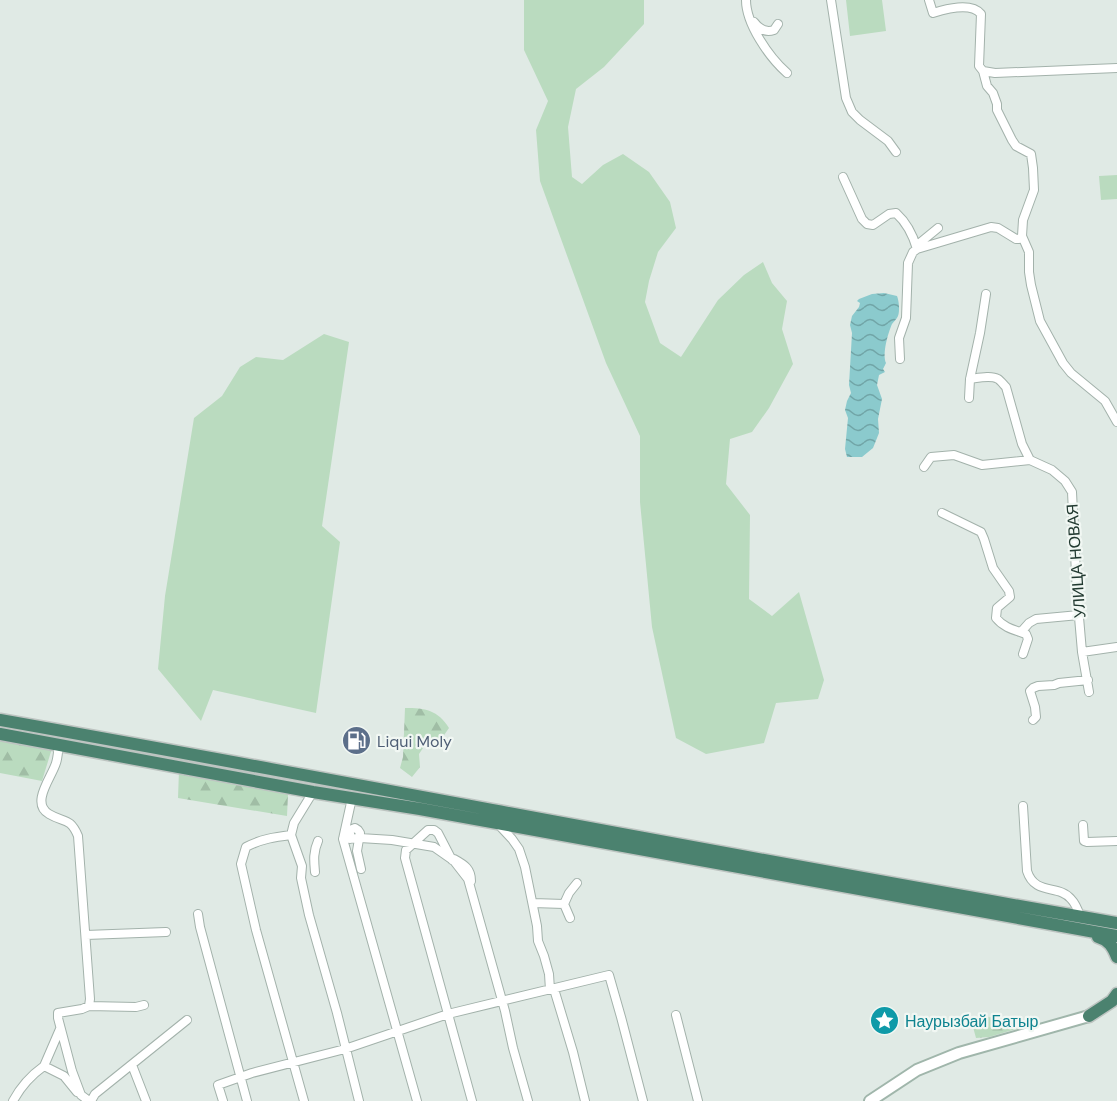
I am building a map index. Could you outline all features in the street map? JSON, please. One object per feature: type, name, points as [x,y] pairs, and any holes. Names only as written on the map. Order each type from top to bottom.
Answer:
[{"type":"highway","points":[[0,720],[1117,923]]},
{"type":"highway","points":[[0,734],[1117,936]]},
{"type":"highway","points":[[1069,926],[1103,938],[1111,944],[1117,957]]},
{"type":"highway","points":[[1089,1016],[1112,1001],[1117,994]]},
{"type":"highway","points":[[1089,1016],[1117,1009]]},
{"type":"main road","points":[[870,1101],[916,1070],[951,1056],[1089,1016]]},
{"type":"street","points":[[746,0],[747,14],[761,41],[777,64],[787,73]]},
{"type":"street","points":[[831,0],[848,106],[860,120],[888,141],[896,152]]},
{"type":"street","points":[[929,0],[933,13],[966,7],[979,10],[981,14],[979,66],[983,71],[987,86],[993,93],[997,110],[1011,140],[1016,146],[1030,154],[1033,168],[1034,190],[1019,238]]},
{"type":"street","points":[[747,14],[762,30],[770,32],[778,24]]},
{"type":"street","points":[[983,71],[995,73],[1117,68]]},
{"type":"street","points":[[843,177],[861,219],[873,225],[889,214],[896,213],[915,239],[917,248]]},
{"type":"street","points":[[917,248],[991,227],[1019,238],[1029,252],[1031,285],[1040,321],[1047,335],[1071,372],[1105,401],[1117,422]]},
{"type":"street","points":[[900,359],[899,338],[906,318],[908,263],[913,252],[938,228]]},
{"type":"street","points":[[969,398],[970,379],[981,333],[986,294]]},
{"type":"street","points":[[924,468],[932,457],[954,455],[982,465],[1030,460],[1022,444],[1006,387],[998,379],[970,379]]},
{"type":"street","name":"УЛИЦА НОВАЯ","points":[[1030,460],[1052,470],[1065,481],[1072,492],[1082,651],[1089,692]]},
{"type":"street","points":[[942,513],[981,532],[993,568],[1009,591],[1010,597],[997,608],[996,618],[1000,623],[1026,634],[1028,639],[1023,654]]},
{"type":"street","points":[[1021,632],[1035,619],[1079,615]]},
{"type":"street","points":[[1082,651],[1117,647]]},
{"type":"street","points":[[1033,720],[1036,717],[1035,707],[1030,692],[1033,688],[1088,680]]},
{"type":"street","points":[[58,744],[57,762],[42,794],[42,805],[51,816],[69,822],[78,836],[89,1006]]},
{"type":"street","points":[[313,792],[294,824],[291,835],[302,866],[301,878],[309,915],[359,1101]]},
{"type":"street","points":[[352,798],[351,839],[417,1101]]},
{"type":"street","points":[[1023,806],[1027,871],[1030,879],[1037,885],[1070,896],[1080,916]]},
{"type":"street","points":[[498,823],[519,849],[525,867],[538,941],[573,1052],[585,1101]]},
{"type":"street","points":[[1083,825],[1084,841],[1117,841]]},
{"type":"street","points":[[452,860],[438,832],[434,830],[428,830],[406,850],[405,858],[472,1101]]},
{"type":"street","points":[[291,835],[256,842],[246,848],[241,864],[256,930],[304,1101]]},
{"type":"street","points":[[351,839],[392,840],[434,847],[462,870],[468,879],[528,1101]]},
{"type":"street","points":[[351,839],[361,868]]},
{"type":"street","points":[[315,872],[315,848],[318,842]]},
{"type":"street","points":[[301,878],[314,858]]},
{"type":"street","points":[[570,918],[564,904],[568,893],[577,883]]},
{"type":"street","points":[[533,903],[564,904]]},
{"type":"street","points":[[198,914],[247,1101]]},
{"type":"street","points":[[86,935],[166,932]]},
{"type":"street","points":[[223,1101],[218,1085],[241,1077],[345,1049],[448,1014],[609,975],[643,1101]]},
{"type":"street","points":[[81,1095],[60,1029],[58,1013],[89,1006],[135,1007],[144,1005]]},
{"type":"street","points":[[676,1015],[698,1101]]},
{"type":"street","points":[[45,1066],[64,1076],[85,1099],[92,1099],[187,1020]]},
{"type":"street","points":[[13,1101],[34,1072],[45,1066],[60,1029]]},
{"type":"street","points":[[132,1065],[146,1101]]},
{"type":"green space","points":[[524,0],[644,0],[644,24],[604,67],[576,89],[568,127],[572,177],[582,184],[603,165],[623,154],[649,172],[670,202],[676,228],[658,252],[645,302],[660,343],[681,357],[718,300],[744,275],[763,262],[772,283],[787,301],[782,329],[793,364],[769,408],[752,432],[730,439],[726,484],[750,515],[749,599],[772,616],[799,592],[824,680],[818,699],[776,703],[764,743],[706,754],[676,738],[652,627],[640,502],[640,436],[606,363],[540,181],[536,130],[548,101],[524,50]]},
{"type":"green space","points":[[846,0],[882,0],[886,31],[850,36]]},
{"type":"green space","points":[[1117,175],[1117,199],[1101,200],[1099,176]]},
{"type":"green space","points":[[324,334],[349,342],[322,526],[340,542],[316,713],[213,690],[201,721],[158,669],[165,596],[194,418],[222,396],[240,367],[256,357],[283,360]]},
{"type":"green space","points":[[405,708],[430,711],[440,717],[449,728],[442,738],[423,748],[419,754],[420,767],[412,777],[400,768],[403,757]]},
{"type":"green space","points":[[0,736],[53,745],[42,781],[0,773]]},
{"type":"green space","points":[[179,770],[286,790],[288,795],[287,816],[178,798]]},
{"type":"green space","points":[[982,1017],[1014,1019],[1033,1024],[989,1037],[976,1038],[973,1027]]},
{"type":"water","points":[[884,293],[897,296],[899,309],[886,344],[886,363],[883,369],[885,372],[879,375],[877,385],[882,399],[878,419],[879,433],[873,448],[862,457],[847,457],[845,449],[848,418],[845,410],[851,393],[849,385],[852,316],[859,307],[860,303],[857,301],[859,299],[872,294]]},
{"type":"place","name":"Liqui Moly","points":[[356,741]]},
{"type":"place","name":"Наурызбай Батыр","points":[[884,1021]]}]
